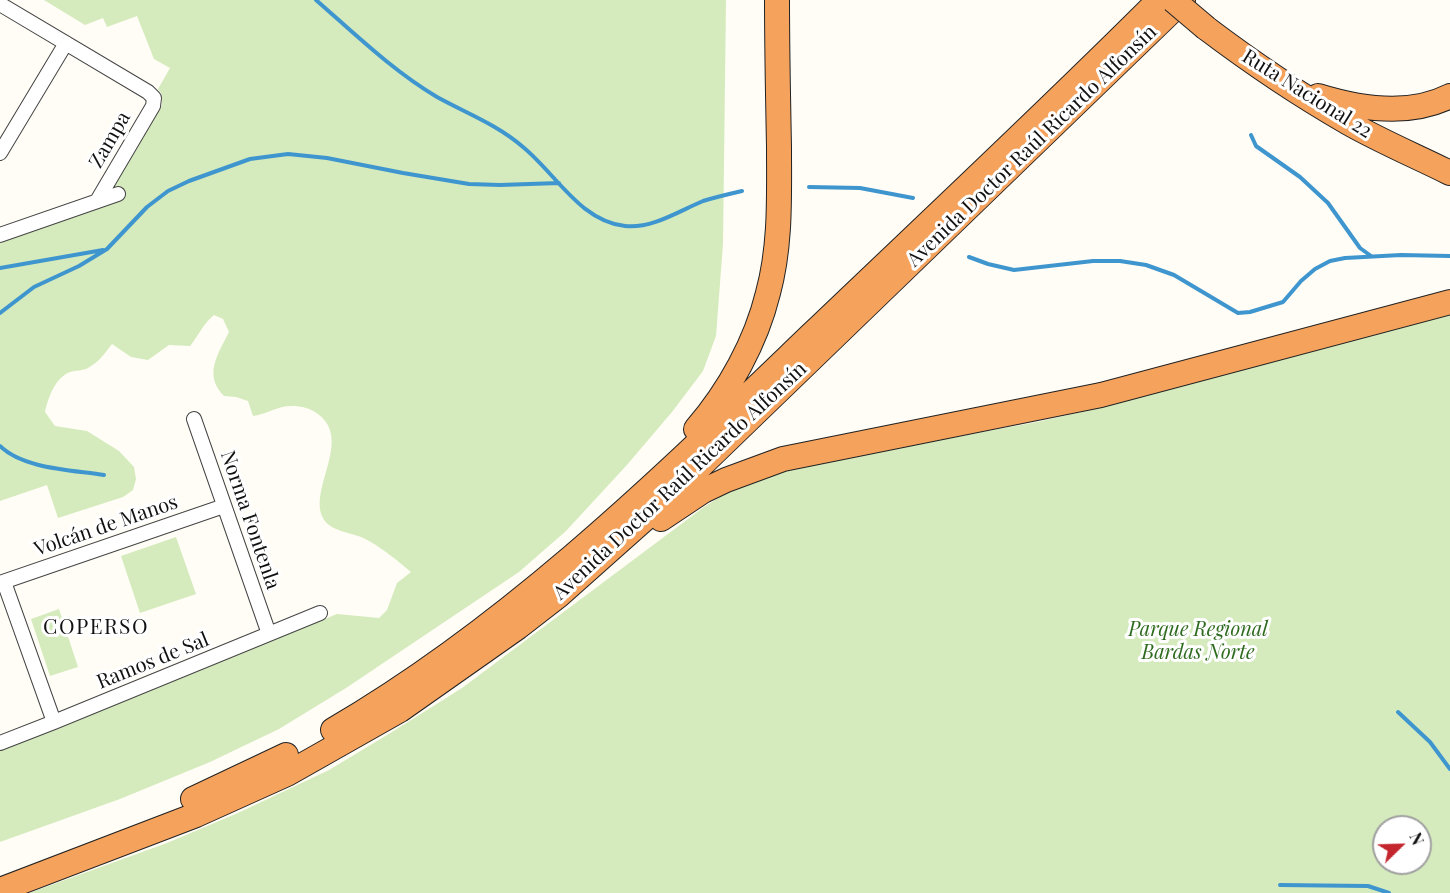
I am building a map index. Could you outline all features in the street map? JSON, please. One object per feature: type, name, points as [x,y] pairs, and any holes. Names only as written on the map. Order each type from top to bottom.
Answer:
[{"type":"highway","points":[[615,521],[715,404],[742,360],[762,316],[774,266],[780,214],[777,0]]},
{"type":"highway","name":"Avenida Doctor Raúl Ricardo Alfonsín","points":[[0,873],[201,795],[314,741],[385,698],[468,641],[518,603],[615,521],[1171,0]]},
{"type":"highway","name":"Avenida Doctor Raúl Ricardo Alfonsín","points":[[0,890],[196,815],[286,774],[400,710],[478,657],[558,596],[657,507],[1171,0]]},
{"type":"highway","name":"Ruta Nacional 22","points":[[1171,0],[1282,82],[1350,124],[1450,173]]},
{"type":"highway","points":[[1282,82],[1334,101],[1383,109],[1424,106],[1450,96]]},
{"type":"highway","points":[[558,596],[679,507],[711,487],[754,468],[817,451],[1021,413],[1101,395],[1450,302]]},
{"type":"street","points":[[0,4],[66,43],[0,153]]},
{"type":"street","name":"Zampa","points":[[66,43],[148,92],[154,98],[153,106],[97,201]]},
{"type":"street","points":[[0,235],[118,194]]},
{"type":"street","name":"Norma Fontenla","points":[[194,419],[269,634]]},
{"type":"street","name":"Volcán de Manos","points":[[2,583],[224,506]]},
{"type":"street","points":[[2,583],[54,722]]},
{"type":"street","name":"Ramos de Sal","points":[[0,743],[320,613]]},
{"type":"green space","points":[[44,0],[726,0],[723,244],[716,336],[703,371],[626,466],[566,531],[519,572],[346,688],[279,729],[210,762],[120,799],[0,842],[0,750],[57,729],[337,614],[379,618],[387,610],[397,583],[411,572],[371,542],[334,528],[323,518],[320,506],[321,493],[331,451],[331,437],[328,425],[318,414],[299,406],[292,406],[253,416],[248,401],[224,396],[214,380],[213,372],[217,356],[229,332],[223,319],[214,315],[190,346],[169,345],[148,360],[131,357],[112,344],[92,366],[70,372],[60,379],[50,395],[45,412],[55,426],[87,431],[119,451],[134,467],[136,479],[133,490],[123,497],[58,518],[47,485],[0,501],[0,243],[122,200],[118,186],[113,188],[162,105],[162,95],[158,89],[170,68],[154,59],[137,16],[107,27],[103,18],[85,25]]},
{"type":"green space","name":"Parque Regional Bardas Norte","points":[[1450,314],[1450,893],[29,893],[167,843],[238,813],[329,770],[462,688],[704,507],[728,492],[781,471],[809,464],[1037,422],[1099,408],[1408,323]]},
{"type":"green space","points":[[176,537],[196,594],[140,613],[121,556]]},
{"type":"green space","points":[[59,609],[78,667],[50,676],[31,619]]},
{"type":"waterway","points":[[316,0],[405,76],[437,97],[513,139],[582,206],[609,222],[625,226],[645,225],[703,201],[742,191]]},
{"type":"waterway","points":[[1251,135],[1256,146],[1300,177],[1328,203],[1360,248],[1371,256]]},
{"type":"waterway","points":[[0,313],[34,287],[79,266],[107,249],[147,207],[168,191],[250,159],[288,154],[327,158],[469,184],[559,183]]},
{"type":"waterway","points":[[809,187],[860,188],[913,198]]},
{"type":"waterway","points":[[0,268],[103,250]]},
{"type":"waterway","points":[[969,257],[1014,270],[1093,261],[1120,261],[1146,265],[1174,275],[1238,313],[1250,312],[1283,302],[1301,281],[1315,269],[1330,261],[1401,255],[1450,256]]},
{"type":"waterway","points":[[0,446],[10,454],[35,464],[104,475]]},
{"type":"waterway","points":[[1398,712],[1430,742],[1450,769]]},
{"type":"waterway","points":[[1280,885],[1368,886],[1389,893]]},
{"type":"district","name":"COPERSO","points":[[96,627]]}]
